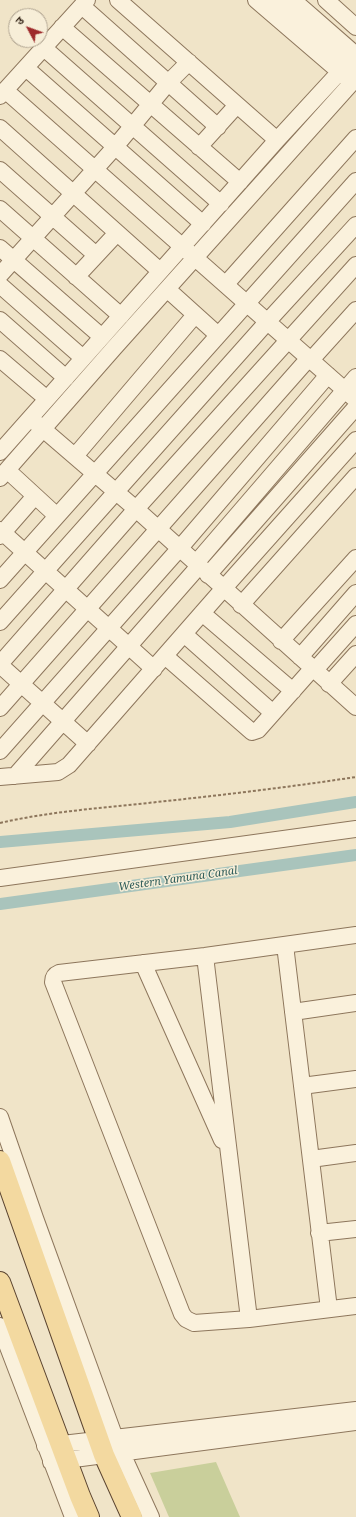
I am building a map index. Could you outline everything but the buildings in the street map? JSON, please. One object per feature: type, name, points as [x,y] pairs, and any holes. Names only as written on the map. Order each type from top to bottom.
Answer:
[{"type":"main road","points":[[0,1161],[110,1446],[132,1517]]},
{"type":"main road","points":[[0,1282],[56,1453],[89,1517]]},
{"type":"street","points":[[118,0],[277,140]]},
{"type":"street","points":[[256,0],[352,73]]},
{"type":"street","points":[[274,0],[352,73]]},
{"type":"street","points":[[294,0],[352,73]]},
{"type":"street","points":[[326,0],[356,26]]},
{"type":"street","points":[[48,43],[85,3],[218,127]]},
{"type":"street","points":[[62,27],[240,182]]},
{"type":"street","points":[[221,204],[44,48],[3,93],[95,169],[350,394]]},
{"type":"street","points":[[0,275],[115,147],[168,82],[189,62]]},
{"type":"street","points":[[26,68],[203,224]]},
{"type":"street","points":[[0,452],[277,140],[352,73]]},
{"type":"street","points":[[57,516],[35,496],[3,474],[195,258],[352,73]]},
{"type":"street","points":[[199,147],[237,105]]},
{"type":"street","points":[[0,128],[160,271]]},
{"type":"street","points":[[226,284],[356,138]]},
{"type":"street","points":[[0,170],[96,256]]},
{"type":"street","points":[[0,580],[246,302],[356,181]]},
{"type":"street","points":[[0,209],[121,316]]},
{"type":"street","points":[[0,622],[268,321],[356,225]]},
{"type":"street","points":[[76,277],[117,233]]},
{"type":"street","points":[[0,248],[102,337]]},
{"type":"street","points":[[88,744],[0,664],[136,509],[356,265]]},
{"type":"street","points":[[0,285],[83,358]]},
{"type":"street","points":[[167,289],[218,335]]},
{"type":"street","points":[[0,708],[310,359],[356,310]]},
{"type":"street","points":[[75,456],[195,315]]},
{"type":"street","points":[[0,320],[66,378]]},
{"type":"street","points":[[0,359],[47,399]]},
{"type":"street","points":[[0,751],[180,548],[328,375]]},
{"type":"street","points":[[201,568],[350,394],[356,377]]},
{"type":"street","points":[[7,777],[63,721],[129,646],[201,568],[356,407]]},
{"type":"street","points":[[30,418],[180,548],[313,670],[330,684],[353,699]]},
{"type":"street","points":[[7,777],[58,772],[64,770],[356,440]]},
{"type":"street","points":[[241,605],[356,476]]},
{"type":"street","points":[[35,496],[1,533],[25,552],[154,669]]},
{"type":"street","points":[[281,641],[356,558]]},
{"type":"street","points":[[300,657],[356,594]]},
{"type":"street","points":[[202,613],[293,690]]},
{"type":"street","points":[[164,656],[252,732],[258,730],[293,690],[356,624]]},
{"type":"street","points":[[184,634],[273,713]]},
{"type":"street","points":[[330,684],[356,654]]},
{"type":"street","points":[[0,878],[356,830]]},
{"type":"street","points":[[356,935],[205,956],[60,973],[55,975],[53,978],[53,982],[182,1314],[186,1319],[194,1323],[249,1319],[356,1306]]},
{"type":"street","points":[[285,945],[328,1309]]},
{"type":"street","points":[[205,956],[249,1319]]},
{"type":"street","points":[[142,963],[229,1156]]},
{"type":"street","points":[[293,1012],[356,1003]]},
{"type":"street","points":[[302,1086],[356,1078]]},
{"type":"street","points":[[0,1117],[110,1446],[151,1517]]},
{"type":"street","points":[[311,1159],[356,1154]]},
{"type":"street","points":[[319,1233],[356,1229]]},
{"type":"street","points":[[0,1326],[56,1453],[72,1517]]},
{"type":"street","points":[[56,1453],[356,1410]]},
{"type":"street","points":[[110,1446],[356,1422]]},
{"type":"path","points":[[0,823],[84,809],[236,794],[356,777]]},
{"type":"green space","points":[[216,1462],[240,1517],[169,1517],[150,1473]]},
{"type":"waterway","points":[[0,842],[230,822],[356,802]]},
{"type":"waterway","name":"Western Yamuna Canal","points":[[0,904],[356,855]]}]
